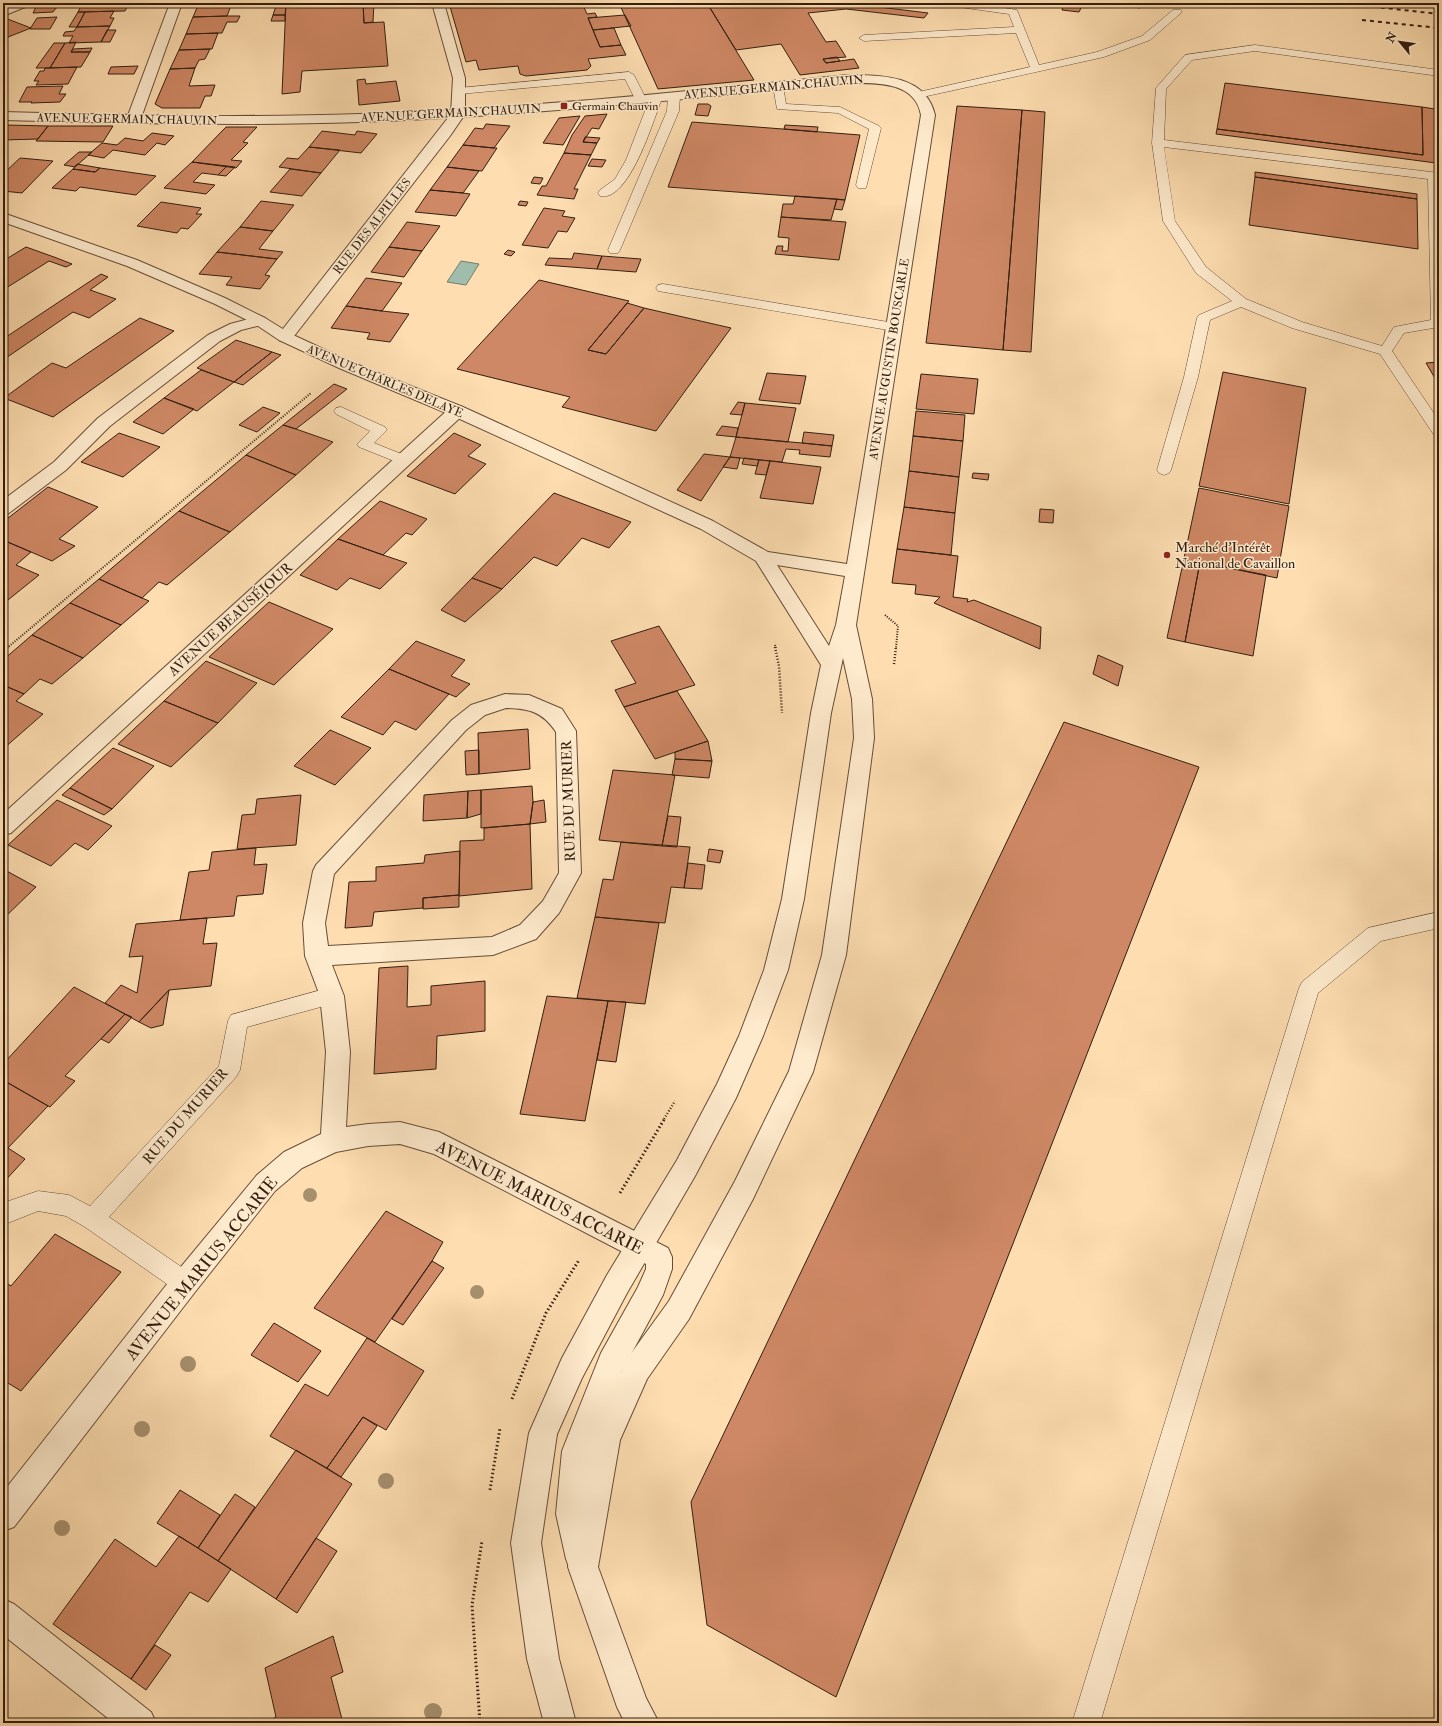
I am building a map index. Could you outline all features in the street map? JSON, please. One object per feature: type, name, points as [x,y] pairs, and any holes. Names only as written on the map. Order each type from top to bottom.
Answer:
[{"type":"street","points":[[3,12],[26,3]]},
{"type":"street","points":[[134,118],[176,3]]},
{"type":"street","points":[[438,3],[459,78],[458,114]]},
{"type":"street","name":"AVENUE GERMAIN CHAUVIN","points":[[3,116],[278,121],[458,114],[656,98],[848,79],[888,81],[910,89],[918,95]]},
{"type":"street","name":"AVENUE AUGUSTIN BOUSCARLE","points":[[846,625],[928,115],[926,104],[918,95]]},
{"type":"street","name":"RUE DES ALPILLES","points":[[285,337],[445,133],[458,114]]},
{"type":"street","name":"AVENUE CHARLES DELAYE","points":[[3,217],[132,263],[220,301],[260,321],[285,337],[345,365],[457,411],[707,525],[763,557],[854,571]]},
{"type":"street","points":[[3,509],[60,466],[104,422],[214,338],[226,330],[247,323],[260,321]]},
{"type":"street","name":"AVENUE BEAUSÉJOUR","points":[[3,827],[457,411]]},
{"type":"street","name":"AVENUE CHARLES DELAYE","points":[[763,557],[831,665]]},
{"type":"street","points":[[560,1723],[543,1659],[526,1543],[543,1433],[572,1368],[617,1284],[686,1168],[727,1090],[751,1036],[776,970],[793,899],[821,713],[831,665],[846,625]]},
{"type":"street","points":[[643,1723],[633,1707],[583,1566],[606,1439],[637,1369],[679,1310],[744,1190],[801,1072],[832,962],[864,738],[862,699],[846,625]]},
{"type":"street","name":"RUE DU MURIER","points":[[317,956],[493,946],[528,932],[551,907],[570,873],[566,731],[555,714],[528,702],[506,701],[478,710],[459,725],[324,871],[314,923],[317,956],[332,996],[338,1052],[333,1141]]},
{"type":"street","name":"AVENUE MARIUS ACCARIE","points":[[3,1516],[185,1283],[266,1183],[293,1160],[333,1141],[368,1135],[400,1133],[439,1144],[639,1246],[659,1258],[659,1269],[649,1295],[611,1363],[577,1451],[571,1514],[583,1566]]},
{"type":"street","points":[[3,1615],[140,1723]]},
{"type":"lane","points":[[952,3],[1013,12],[1036,70]]},
{"type":"lane","points":[[918,95],[1100,55],[1146,38],[1177,12]]},
{"type":"lane","points":[[864,38],[1020,30]]},
{"type":"lane","points":[[1439,73],[1255,48],[1189,57],[1161,88],[1158,143],[1169,221],[1201,270],[1241,302],[1297,325],[1385,351],[1439,432]]},
{"type":"lane","points":[[459,91],[630,75],[640,99]]},
{"type":"lane","points":[[778,86],[781,107],[840,110],[875,128],[862,185]]},
{"type":"lane","points":[[614,250],[673,111],[674,96]]},
{"type":"lane","points":[[604,193],[620,181],[632,160],[656,98]]},
{"type":"lane","points":[[1158,143],[1437,176],[1438,323],[1399,330],[1385,351]]},
{"type":"lane","points":[[663,288],[894,327]]},
{"type":"lane","points":[[1164,470],[1192,377],[1204,318],[1241,302]]},
{"type":"lane","points":[[341,411],[380,430],[364,444],[404,460]]},
{"type":"lane","points":[[1086,1723],[1309,988],[1375,934],[1439,920]]},
{"type":"lane","name":"RUE DU MURIER","points":[[93,1219],[229,1070],[238,1021],[332,996]]},
{"type":"lane","points":[[3,1214],[38,1202],[69,1206],[93,1219],[185,1283]]},
{"type":"path","points":[[3,651],[345,365]]},
{"type":"path","points":[[773,639],[779,666],[782,720]]},
{"type":"shaded area","points":[[461,261],[479,264],[466,285],[447,282]]},
{"type":"building","points":[[92,3],[129,3],[125,11],[78,12],[81,6],[91,5]]},
{"type":"building","points":[[199,3],[232,3],[227,16],[193,17]]},
{"type":"building","points":[[286,3],[363,3],[364,23],[384,22],[388,66],[302,71],[300,92],[282,94]]},
{"type":"building","points":[[363,3],[374,3],[373,22],[364,23]]},
{"type":"building","points":[[449,3],[582,3],[587,14],[595,13],[597,17],[588,18],[600,47],[621,45],[626,55],[588,59],[591,66],[587,70],[526,76],[520,74],[518,66],[479,70],[476,60],[466,62]]},
{"type":"building","points":[[619,3],[707,3],[754,80],[658,89]]},
{"type":"building","points":[[707,3],[846,3],[928,13],[924,18],[846,9],[808,13],[826,42],[836,41],[846,57],[823,59],[826,63],[854,59],[859,68],[800,75],[781,44],[736,50]]},
{"type":"building","points":[[1064,3],[1079,3],[1078,7],[1063,6]]},
{"type":"building","points":[[1123,3],[1142,3],[1140,8],[1122,5]]},
{"type":"building","points":[[1142,3],[1158,3],[1157,5]]},
{"type":"building","points":[[286,5],[285,15],[273,15],[276,6]]},
{"type":"building","points":[[1063,6],[1081,8],[1079,12],[1062,10]]},
{"type":"building","points":[[36,7],[57,7],[53,12],[33,13]]},
{"type":"building","points":[[114,11],[110,18],[114,18],[110,26],[77,27],[85,12]]},
{"type":"building","points":[[78,12],[85,12],[77,27],[69,27]]},
{"type":"building","points":[[273,15],[285,15],[285,21],[271,21]]},
{"type":"building","points":[[625,15],[631,26],[593,30],[588,18]]},
{"type":"building","points":[[240,16],[237,22],[227,22],[222,33],[186,34],[193,17]]},
{"type":"building","points":[[57,17],[50,29],[30,29],[37,18]]},
{"type":"building","points":[[3,18],[5,18],[31,28],[3,39]]},
{"type":"building","points":[[110,26],[101,42],[69,43],[73,36],[63,36],[65,32],[74,31],[77,27]]},
{"type":"building","points":[[614,28],[621,45],[600,47],[593,30]]},
{"type":"building","points":[[107,30],[116,30],[110,42],[101,42]]},
{"type":"building","points":[[218,33],[212,49],[179,50],[186,34]]},
{"type":"building","points":[[76,42],[71,52],[90,52],[81,67],[50,68],[65,43]]},
{"type":"building","points":[[54,43],[65,43],[50,68],[36,68]]},
{"type":"building","points":[[92,48],[90,52],[71,52],[73,49]]},
{"type":"building","points":[[210,49],[205,59],[199,60],[195,68],[170,69],[179,50]]},
{"type":"building","points":[[837,57],[840,61],[826,63],[823,59]]},
{"type":"building","points":[[138,66],[134,74],[108,74],[111,67]]},
{"type":"building","points":[[77,67],[68,84],[36,85],[39,81],[34,81],[40,71],[44,71],[45,68]]},
{"type":"building","points":[[195,68],[189,86],[215,85],[211,96],[205,96],[200,108],[162,108],[155,104],[170,69]]},
{"type":"building","points":[[365,79],[366,84],[396,81],[400,101],[359,105],[357,80]]},
{"type":"building","points":[[1225,83],[1422,107],[1423,155],[1217,129]]},
{"type":"building","points":[[63,86],[59,94],[66,94],[60,102],[19,102],[27,87]]},
{"type":"building","points":[[698,104],[708,104],[711,106],[708,116],[695,115]]},
{"type":"building","points":[[957,106],[1022,110],[1003,350],[926,343]]},
{"type":"building","points":[[1422,107],[1435,109],[1436,163],[1216,134],[1217,129],[1423,155]]},
{"type":"building","points":[[1022,110],[1045,112],[1031,352],[1003,350]]},
{"type":"building","points":[[607,114],[599,129],[592,128],[583,142],[597,143],[591,155],[564,153],[572,135],[585,116]]},
{"type":"building","points":[[1435,115],[1439,115],[1439,157],[1436,157]]},
{"type":"building","points":[[580,116],[563,145],[543,143],[559,118]]},
{"type":"building","points":[[692,122],[860,135],[845,200],[668,187]]},
{"type":"building","points":[[486,124],[510,126],[494,148],[463,145],[475,128],[483,129]]},
{"type":"building","points":[[6,125],[48,126],[38,139],[3,140],[3,129]]},
{"type":"building","points":[[785,125],[818,127],[817,132],[784,129]]},
{"type":"building","points":[[48,126],[113,126],[103,142],[36,141]]},
{"type":"building","points":[[226,127],[257,127],[243,142],[248,143],[231,160],[242,161],[236,168],[192,162]]},
{"type":"building","points":[[322,131],[355,135],[357,131],[377,134],[361,153],[309,147]]},
{"type":"building","points":[[152,133],[174,136],[165,145],[157,143],[145,155],[113,150],[104,158],[88,155],[102,143],[117,145],[125,138],[143,141]]},
{"type":"building","points":[[585,137],[600,138],[597,143],[583,142]]},
{"type":"building","points":[[463,145],[497,148],[482,171],[447,167]]},
{"type":"building","points":[[309,147],[340,150],[321,173],[279,167],[287,158],[298,159]]},
{"type":"building","points":[[79,152],[92,152],[75,167],[64,165]]},
{"type":"building","points":[[564,153],[591,155],[574,189],[578,189],[574,199],[537,195],[542,186],[546,186]]},
{"type":"building","points":[[20,158],[53,161],[22,193],[3,191],[3,174]]},
{"type":"building","points":[[592,159],[606,160],[602,167],[588,166]]},
{"type":"building","points":[[192,162],[227,166],[218,175],[202,173],[193,182],[215,185],[206,194],[164,188]]},
{"type":"building","points":[[77,164],[100,168],[95,172],[73,169]]},
{"type":"building","points":[[227,166],[235,167],[226,176],[218,175]]},
{"type":"building","points":[[447,167],[479,171],[463,193],[430,190]]},
{"type":"building","points":[[100,168],[156,176],[136,195],[80,187],[76,191],[52,188],[73,169],[95,172]]},
{"type":"building","points":[[290,169],[321,173],[302,196],[270,192]]},
{"type":"building","points":[[1255,172],[1417,194],[1417,199],[1255,177]]},
{"type":"building","points":[[534,177],[543,178],[540,184],[531,183]]},
{"type":"building","points":[[1255,177],[1417,199],[1418,249],[1249,225]]},
{"type":"building","points":[[430,190],[470,194],[456,216],[415,212]]},
{"type":"building","points":[[795,196],[837,199],[831,220],[781,217],[783,204],[793,204]]},
{"type":"building","points":[[837,199],[845,200],[842,210],[834,209]]},
{"type":"building","points":[[261,201],[294,205],[273,231],[240,227]]},
{"type":"building","points":[[520,201],[528,202],[526,206],[518,205]]},
{"type":"building","points":[[161,202],[201,208],[196,214],[202,214],[188,229],[181,228],[177,233],[137,226]]},
{"type":"building","points":[[544,208],[565,211],[562,216],[575,218],[567,232],[558,231],[548,248],[522,245]]},
{"type":"building","points":[[781,217],[846,222],[839,260],[775,254],[777,246],[783,246],[782,251],[788,251],[789,238],[778,237]]},
{"type":"building","points":[[407,222],[440,226],[422,251],[389,247]]},
{"type":"building","points":[[240,227],[273,231],[259,249],[283,252],[277,259],[217,252]]},
{"type":"building","points":[[26,247],[72,264],[66,267],[49,261],[3,290],[3,261]]},
{"type":"building","points":[[389,247],[422,251],[404,277],[371,272]]},
{"type":"building","points":[[508,250],[515,252],[511,256],[504,254]]},
{"type":"building","points":[[217,252],[277,259],[265,275],[270,276],[260,289],[226,285],[232,277],[199,274]]},
{"type":"building","points":[[574,253],[602,256],[597,269],[545,265],[549,258],[572,259]]},
{"type":"building","points":[[602,256],[641,259],[636,272],[597,269]]},
{"type":"building","points":[[101,274],[108,277],[90,290],[116,299],[89,318],[73,312],[3,360],[3,339]]},
{"type":"building","points":[[366,278],[402,283],[382,311],[346,306]]},
{"type":"building","points":[[539,280],[629,301],[588,350],[606,354],[644,308],[731,328],[656,431],[562,407],[570,397],[457,369]]},
{"type":"building","points":[[627,303],[644,308],[606,354],[588,350]]},
{"type":"building","points":[[346,306],[409,314],[390,342],[367,339],[370,333],[331,328]]},
{"type":"building","points":[[140,318],[174,331],[53,417],[4,398],[52,363],[66,368]]},
{"type":"building","points":[[236,340],[272,352],[234,382],[197,368]]},
{"type":"building","points":[[272,352],[281,355],[243,385],[234,382]]},
{"type":"building","points":[[1439,362],[1439,385],[1426,363]]},
{"type":"building","points":[[201,370],[234,382],[197,411],[164,398]]},
{"type":"building","points":[[1223,372],[1306,388],[1289,504],[1199,486]]},
{"type":"building","points":[[767,373],[806,376],[800,404],[759,400]]},
{"type":"building","points":[[921,374],[978,379],[974,414],[916,409]]},
{"type":"building","points":[[334,384],[347,389],[296,429],[283,425]]},
{"type":"building","points":[[164,398],[194,409],[163,434],[133,422]]},
{"type":"building","points":[[738,402],[745,403],[742,415],[730,414]]},
{"type":"building","points":[[745,403],[796,408],[788,442],[736,437]]},
{"type":"building","points":[[263,407],[280,413],[257,432],[239,425]]},
{"type":"building","points":[[916,411],[965,415],[963,441],[913,436]]},
{"type":"building","points":[[283,425],[333,442],[296,475],[246,455]]},
{"type":"building","points":[[722,426],[738,428],[736,437],[716,435]]},
{"type":"building","points":[[804,432],[834,435],[832,446],[802,443]]},
{"type":"building","points":[[119,433],[160,447],[123,477],[81,462]]},
{"type":"building","points":[[454,433],[481,445],[468,456],[486,464],[455,494],[407,476]]},
{"type":"building","points":[[913,436],[963,441],[959,477],[909,471]]},
{"type":"building","points":[[736,437],[832,446],[830,457],[799,454],[800,450],[786,449],[782,462],[730,457]]},
{"type":"building","points":[[704,454],[730,457],[701,501],[677,490]]},
{"type":"building","points":[[246,455],[296,475],[230,532],[179,511]]},
{"type":"building","points":[[730,457],[740,458],[737,469],[723,467]]},
{"type":"building","points":[[744,458],[759,460],[757,466],[742,464]]},
{"type":"building","points":[[759,460],[770,461],[766,475],[755,474]]},
{"type":"building","points":[[770,461],[821,467],[813,504],[760,498]]},
{"type":"building","points":[[909,471],[959,477],[955,513],[904,507]]},
{"type":"building","points":[[973,473],[989,474],[988,480],[972,478]]},
{"type":"building","points":[[48,487],[98,507],[59,539],[75,546],[52,561],[3,540],[3,522]]},
{"type":"building","points":[[1199,488],[1289,506],[1277,578],[1200,562],[1185,642],[1167,638]]},
{"type":"building","points":[[554,493],[631,522],[609,548],[582,538],[557,566],[534,557],[502,589],[472,578]]},
{"type":"building","points":[[380,501],[427,519],[412,535],[406,533],[383,555],[338,539]]},
{"type":"building","points":[[904,507],[955,513],[951,555],[897,549]]},
{"type":"building","points":[[1040,509],[1054,510],[1053,523],[1039,522]]},
{"type":"building","points":[[179,511],[230,532],[167,585],[159,582],[142,598],[99,579]]},
{"type":"building","points":[[338,539],[407,563],[380,589],[350,578],[337,590],[300,575]]},
{"type":"building","points":[[3,540],[31,552],[16,565],[39,575],[3,604]]},
{"type":"building","points":[[897,549],[958,556],[953,597],[968,599],[967,602],[974,600],[1041,627],[1040,649],[934,603],[940,597],[915,594],[916,585],[892,583]]},
{"type":"building","points":[[1200,562],[1266,575],[1253,656],[1185,642]]},
{"type":"building","points":[[472,578],[502,589],[465,622],[441,610]]},
{"type":"building","points":[[99,579],[149,601],[121,625],[70,603]]},
{"type":"building","points":[[269,602],[333,629],[274,685],[209,657]]},
{"type":"building","points":[[70,603],[121,625],[83,658],[32,635]]},
{"type":"building","points":[[659,626],[695,685],[624,707],[615,690],[636,683],[611,641]]},
{"type":"building","points":[[32,635],[83,658],[52,684],[40,679],[24,694],[3,685],[3,660]]},
{"type":"building","points":[[416,641],[465,660],[451,676],[470,684],[456,697],[389,669]]},
{"type":"building","points":[[1098,655],[1123,666],[1118,686],[1093,674]]},
{"type":"building","points":[[206,661],[257,683],[218,723],[164,701]]},
{"type":"building","points":[[389,669],[449,694],[416,730],[395,721],[383,735],[341,717]]},
{"type":"building","points":[[3,685],[24,694],[16,701],[43,714],[3,749]]},
{"type":"building","points":[[677,691],[708,741],[655,759],[624,707]]},
{"type":"building","points":[[164,701],[218,723],[171,767],[118,744]]},
{"type":"building","points":[[1064,722],[1199,767],[836,1697],[707,1625],[691,1502]]},
{"type":"building","points":[[528,729],[530,769],[479,774],[478,733]]},
{"type":"building","points":[[330,730],[371,748],[335,785],[294,766]]},
{"type":"building","points":[[708,741],[712,761],[675,759],[675,752]]},
{"type":"building","points":[[113,748],[154,766],[112,809],[70,788]]},
{"type":"building","points":[[479,750],[479,774],[466,775],[465,751]]},
{"type":"building","points":[[675,759],[712,761],[709,778],[672,775]]},
{"type":"building","points":[[613,770],[675,775],[662,846],[599,840]]},
{"type":"building","points":[[532,786],[533,802],[530,824],[481,828],[481,790]]},
{"type":"building","points":[[70,788],[112,809],[104,815],[62,795]]},
{"type":"building","points":[[481,790],[481,814],[467,818],[468,791]]},
{"type":"building","points":[[468,791],[467,818],[423,821],[424,795]]},
{"type":"building","points":[[301,795],[296,845],[237,849],[242,815],[255,814],[257,799]]},
{"type":"building","points":[[57,800],[112,826],[88,850],[75,843],[51,866],[8,845]]},
{"type":"building","points":[[544,800],[546,822],[530,824],[533,802]]},
{"type":"building","points":[[668,816],[681,817],[677,847],[662,846]]},
{"type":"building","points":[[530,824],[532,889],[459,896],[460,841],[484,840],[484,828]]},
{"type":"building","points":[[621,842],[690,847],[684,888],[671,887],[665,923],[595,917],[603,879],[613,880]]},
{"type":"building","points":[[256,848],[254,865],[267,864],[263,894],[237,896],[234,916],[180,920],[189,872],[209,870],[212,852]]},
{"type":"building","points":[[709,849],[723,851],[720,863],[707,861]]},
{"type":"building","points":[[460,851],[459,895],[423,898],[423,908],[374,912],[372,926],[345,928],[349,882],[376,881],[376,867],[424,863],[425,855]]},
{"type":"building","points":[[688,863],[705,865],[702,889],[684,888]]},
{"type":"building","points":[[3,869],[36,887],[3,919]]},
{"type":"building","points":[[459,895],[459,907],[423,909],[423,898]]},
{"type":"building","points":[[595,917],[659,923],[645,1004],[577,998]]},
{"type":"building","points":[[207,918],[203,944],[217,943],[211,986],[169,990],[139,1022],[105,1003],[121,985],[137,993],[143,956],[129,957],[136,924]]},
{"type":"building","points":[[408,966],[407,1007],[431,1005],[431,986],[485,981],[485,1031],[437,1036],[436,1069],[374,1074],[379,968]]},
{"type":"building","points":[[74,987],[125,1014],[65,1076],[75,1081],[50,1107],[3,1080],[3,1064]]},
{"type":"building","points":[[169,990],[163,1025],[151,1028],[139,1022]]},
{"type":"building","points":[[547,996],[608,1001],[585,1121],[520,1114]]},
{"type":"building","points":[[608,1001],[626,1002],[616,1062],[597,1060]]},
{"type":"building","points":[[125,1014],[132,1017],[109,1043],[101,1039]]},
{"type":"building","points":[[3,1080],[48,1106],[8,1148],[25,1159],[3,1183]]},
{"type":"building","points":[[386,1211],[443,1242],[432,1261],[375,1342],[314,1308]]},
{"type":"building","points":[[55,1234],[121,1272],[21,1391],[3,1380],[3,1281],[11,1286]]},
{"type":"building","points":[[432,1261],[444,1268],[403,1325],[392,1319]]},
{"type":"building","points":[[274,1323],[321,1351],[298,1382],[251,1355]]},
{"type":"building","points":[[367,1338],[424,1371],[386,1430],[363,1417],[327,1468],[270,1436],[305,1384],[328,1396]]},
{"type":"building","points":[[363,1417],[377,1426],[341,1477],[327,1468]]},
{"type":"building","points":[[296,1450],[352,1484],[276,1599],[218,1561]]},
{"type":"building","points":[[180,1490],[220,1515],[198,1548],[157,1523]]},
{"type":"building","points":[[235,1494],[255,1507],[218,1561],[198,1548]]},
{"type":"building","points":[[179,1536],[231,1569],[208,1602],[190,1592],[131,1679],[53,1624],[115,1539],[156,1567]]},
{"type":"building","points":[[316,1538],[337,1551],[297,1613],[276,1599]]},
{"type":"building","points":[[333,1636],[343,1672],[331,1677],[343,1723],[264,1723],[276,1717],[265,1668]]},
{"type":"building","points":[[155,1645],[171,1655],[146,1690],[131,1679]]},
{"type":"railway","points":[[1341,3],[1439,14]]},
{"type":"railway","points":[[1401,3],[1439,7]]},
{"type":"railway","points":[[1362,20],[1439,28]]},
{"type":"place","name":"Germain Chauvin","points":[[564,106]]},
{"type":"place","name":"Marché d'Intérêt National de Cavaillon","points":[[1167,555]]}]
